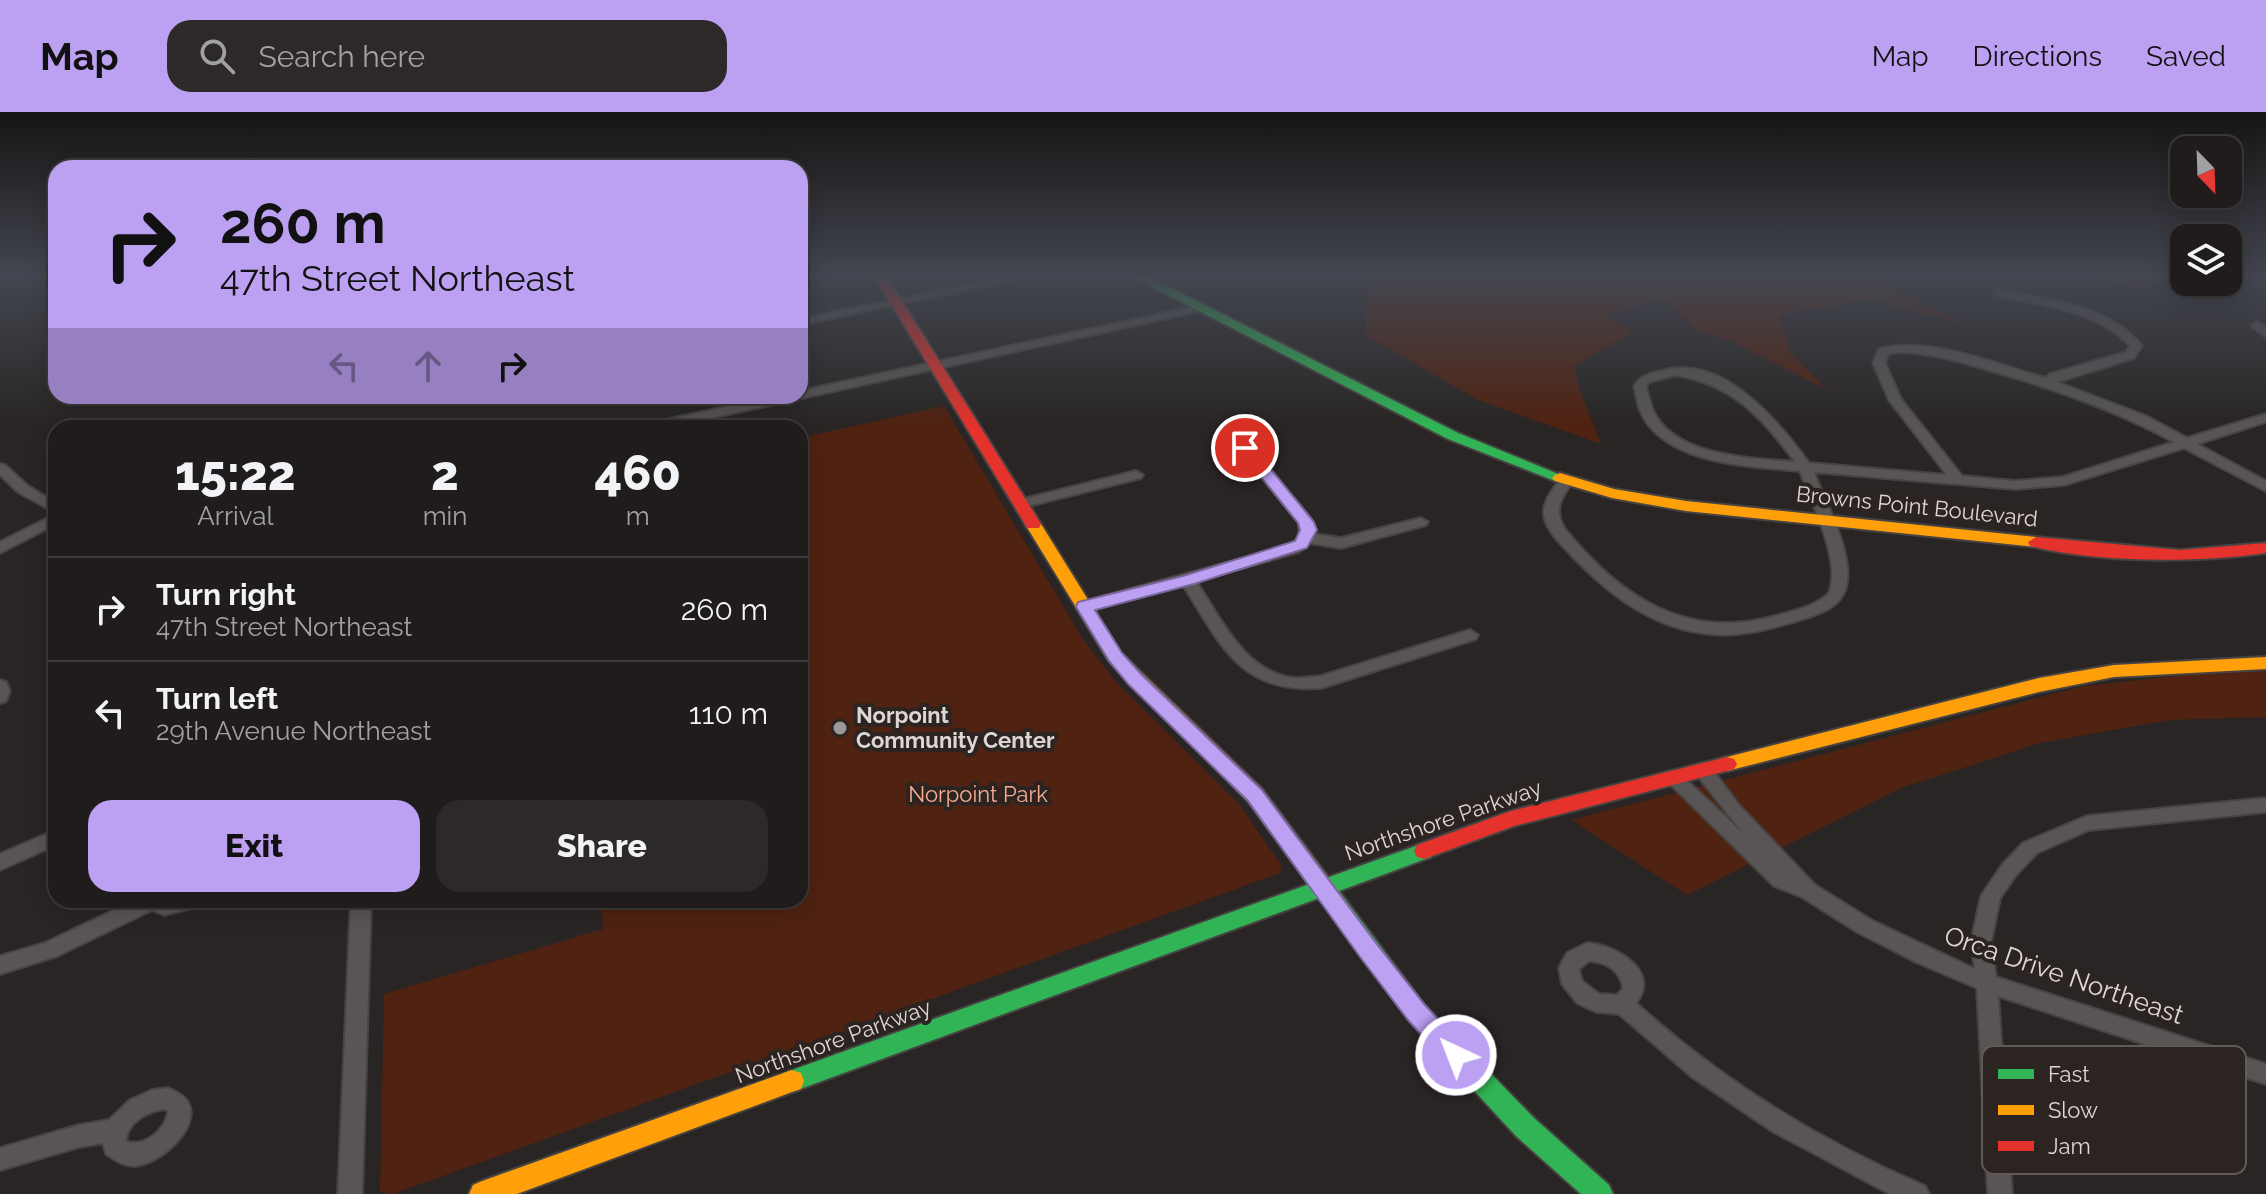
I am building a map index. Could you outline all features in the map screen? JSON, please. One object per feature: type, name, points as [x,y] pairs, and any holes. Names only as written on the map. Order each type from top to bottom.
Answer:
[{"type":"street","points":[[910,324],[1115,657],[1255,795],[1417,1013],[1525,1127],[1600,1194]]},
{"type":"street","points":[[808,393],[1124,324]]},
{"type":"street","name":"Browns Point Boulevard","points":[[1233,324],[1423,421],[1506,459],[1566,481],[1673,505],[2186,555],[2242,553],[2266,548]]},
{"type":"street","points":[[2049,383],[2054,377],[2130,355],[2136,346],[2124,332],[2109,324]]},
{"type":"street","points":[[1957,479],[1895,400],[1882,374],[1880,354],[1896,348],[1929,349],[2049,383],[2125,411],[2188,442],[2266,487]]},
{"type":"street","points":[[1566,481],[1554,497],[1551,513],[1557,529],[1606,582],[1661,617],[1701,628],[1728,631],[1758,628],[1823,607],[1836,596],[1841,572],[1805,467],[1774,424],[1730,386],[1699,374],[1675,371],[1658,373],[1641,381],[1640,391],[1656,425],[1678,443],[1713,456],[1805,467],[2015,485],[2044,484],[2266,418]]},
{"type":"street","points":[[684,420],[757,404]]},
{"type":"street","points":[[1084,607],[1294,549],[1307,538],[1309,530],[1306,522],[1245,448]]},
{"type":"street","points":[[0,468],[23,489],[48,504]]},
{"type":"street","points":[[1020,504],[1136,475]]},
{"type":"street","points":[[0,548],[48,522]]},
{"type":"street","points":[[1307,538],[1341,543],[1421,522]]},
{"type":"street","points":[[1188,580],[1248,666],[1268,679],[1296,685],[1321,682],[1470,635]]},
{"type":"street","name":"Northshore Parkway","points":[[482,1194],[1511,819],[2039,685],[2114,671],[2266,663]]},
{"type":"street","points":[[0,686],[0,697]]},
{"type":"street","name":"Orca Drive Northeast","points":[[1703,770],[1732,809],[1809,891]]},
{"type":"street","name":"Orca Drive Northeast","points":[[1672,777],[1768,870],[1781,880],[1809,891],[1864,926],[1987,983],[2180,1046]]},
{"type":"street","points":[[1991,1046],[1981,942],[1991,896],[2009,870],[2030,848],[2087,823],[2266,805]]},
{"type":"street","points":[[0,862],[48,841]]},
{"type":"street","points":[[0,965],[50,950],[137,908]]},
{"type":"street","points":[[350,1194],[361,908]]},
{"type":"street","points":[[1623,1004],[1647,1028],[1715,1083],[1779,1124],[1917,1194]]},
{"type":"street","name":"Orca Drive Northeast","points":[[2246,1067],[2266,1074]]},
{"type":"street","points":[[0,1159],[79,1136],[115,1130]]},
{"type":"street","points":[[1999,1174],[2000,1194]]},
{"type":"green space","points":[[1366,324],[1621,324],[1633,332],[1574,366],[1579,388],[1601,444],[1476,399],[1366,335]]},
{"type":"green space","points":[[1691,324],[1782,324],[1790,352],[1826,389],[1728,340],[1698,331]]},
{"type":"green space","name":"Norpoint Park","points":[[944,406],[1082,638],[1116,682],[1239,804],[1282,866],[1280,873],[393,1194],[380,1192],[384,994],[603,929],[602,908],[808,908],[808,436]]},
{"type":"green space","points":[[2266,666],[2266,717],[2169,720],[2040,743],[1901,788],[1687,895],[1571,820],[2084,686]]},
{"type":"traffic: fast","points":[[1233,324],[1453,436],[1560,478]]},
{"type":"traffic: fast","points":[[792,1081],[1424,851]]},
{"type":"traffic: fast","points":[[1323,887],[1417,1013],[1525,1127],[1600,1194]]},
{"type":"traffic: slow","points":[[1560,478],[1612,493],[1686,506],[2036,542]]},
{"type":"traffic: slow","points":[[1033,524],[1115,657],[1255,795],[1323,887]]},
{"type":"traffic: slow","points":[[1727,764],[2039,685],[2114,671],[2266,663]]},
{"type":"traffic: slow","points":[[482,1194],[792,1081]]},
{"type":"traffic: jam","points":[[910,324],[1033,524]]},
{"type":"traffic: jam","points":[[2036,542],[2180,555],[2266,548]]},
{"type":"traffic: jam","points":[[1424,851],[1511,819],[1727,764]]},
{"type":"place","name":"Norpoint Community Center","points":[[840,728]]},
{"type":"route","points":[[1245,448],[1306,522],[1309,530],[1301,544],[1294,549],[1188,580],[1084,607],[1115,657],[1135,679],[1255,795],[1368,950],[1417,1013],[1456,1055]]}]
